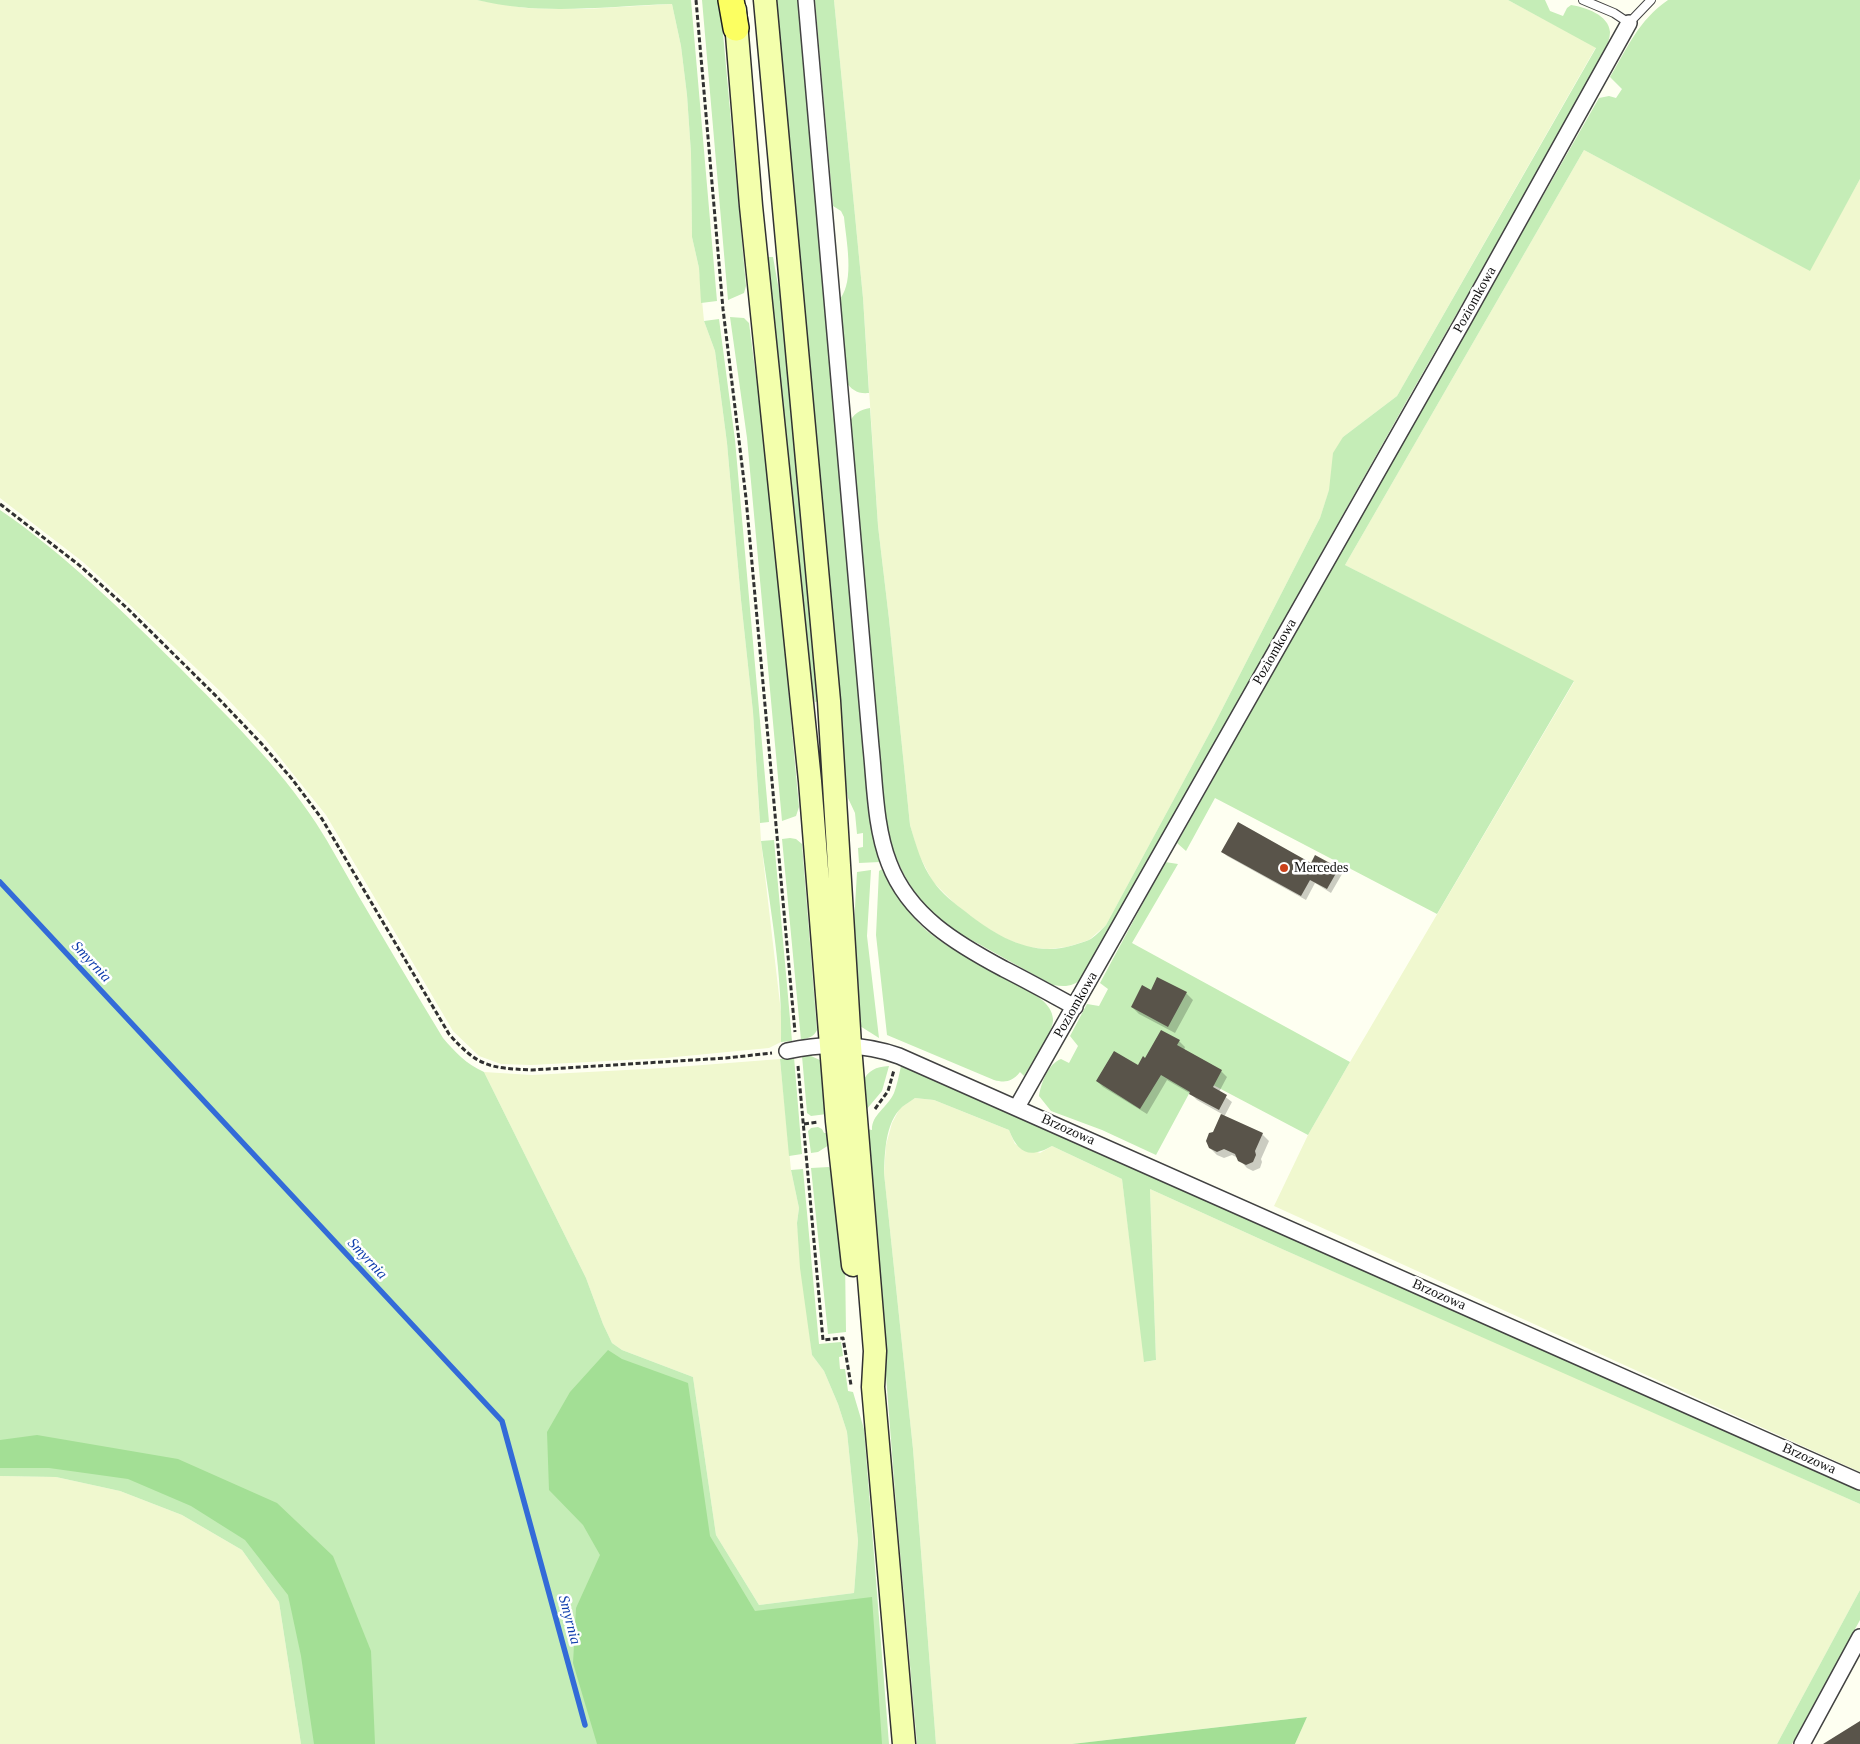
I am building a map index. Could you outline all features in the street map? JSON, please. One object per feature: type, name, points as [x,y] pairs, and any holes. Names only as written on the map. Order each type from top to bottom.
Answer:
[{"type":"main road","points":[[731,0],[736,28]]},
{"type":"main road","points":[[735,0],[751,206],[812,800],[840,1046]]},
{"type":"main road","points":[[765,0],[829,701],[840,1046],[836,1121],[863,1352],[862,1388],[904,1744]]},
{"type":"street","points":[[806,0],[878,823],[896,880],[930,923],[961,946],[1075,1007]]},
{"type":"street","name":"Poziomkowa","points":[[1017,1107],[1463,322],[1629,23]]},
{"type":"street","points":[[792,1050],[840,1046],[872,1048],[899,1056],[1017,1107]]},
{"type":"street","name":"Brzozowa","points":[[1017,1107],[1860,1482]]},
{"type":"street","points":[[1802,1744],[1860,1636]]},
{"type":"lane","points":[[1583,0],[1614,13],[1629,23],[1651,0]]},
{"type":"path","points":[[696,0],[724,309],[746,498],[792,1050],[823,1340],[843,1338],[862,1388]]},
{"type":"path","points":[[0,504],[79,565],[127,608],[217,697],[286,772],[322,819],[449,1034],[462,1049],[476,1060],[500,1069],[532,1070],[726,1058],[792,1050]]},
{"type":"path","points":[[873,1111],[888,1091],[899,1056]]},
{"type":"green space","points":[[0,0],[477,0],[525,8],[552,9],[672,4],[681,46],[687,95],[691,153],[692,237],[699,268],[704,321],[715,351],[727,443],[753,712],[761,841],[782,1021],[781,1042],[769,1048],[665,1058],[531,1065],[501,1064],[479,1056],[453,1031],[326,815],[265,739],[222,693],[83,562],[0,498]]},
{"type":"green space","points":[[477,0],[691,0],[717,301],[701,303],[699,268],[692,237],[691,153],[687,95],[681,46],[672,4],[550,9],[501,5]]},
{"type":"green space","points":[[702,0],[720,0],[746,286],[744,293],[728,300]]},
{"type":"green space","points":[[776,0],[802,0],[866,746],[871,825],[880,862],[859,863],[858,848],[863,847],[863,833],[857,834],[855,813],[848,798],[843,772]]},
{"type":"green space","points":[[815,0],[834,0],[863,298],[869,393],[855,391],[845,381],[840,299],[845,291],[847,281],[848,248],[844,217],[841,211],[833,206]]},
{"type":"green space","points":[[834,0],[1508,0],[1596,47],[1397,396],[1343,437],[1320,518],[1215,723],[1106,925],[1089,940],[1067,947],[1048,949],[1027,947],[1004,938],[981,924],[955,904],[933,882],[918,853],[910,825],[878,526],[863,298]]},
{"type":"green space","points":[[1508,0],[1545,0],[1550,11],[1563,16],[1571,5],[1595,13],[1609,26],[1610,34],[1606,48],[1083,977],[1069,986],[1053,985],[942,922],[918,897],[910,885],[893,848],[885,821],[849,424],[857,413],[870,408],[878,526],[910,825],[922,861],[933,881],[944,894],[990,930],[1003,937],[1030,947],[1045,949],[1074,945],[1089,940],[1106,925],[1215,723],[1320,518],[1329,490],[1333,453],[1343,437],[1397,396],[1596,48]]},
{"type":"green space","points":[[1668,0],[1860,0],[1860,179],[1810,271],[1584,150],[1345,565],[1574,681],[1437,914],[1215,798],[1186,851],[1177,843],[1468,327],[1599,98],[1609,96],[1616,98],[1622,89],[1610,77],[1628,45],[1649,17]]},
{"type":"green space","points":[[1584,150],[1809,270],[1860,179],[1860,1472],[1274,1206],[1308,1135],[1574,682],[1345,565]]},
{"type":"green space","points":[[768,257],[773,257],[790,352],[820,701],[815,702],[802,634]]},
{"type":"green space","points":[[730,317],[744,318],[749,323],[768,469],[799,807],[796,816],[782,821],[747,438]]},
{"type":"green space","points":[[719,319],[735,440],[769,822],[760,823],[753,712],[727,443],[715,351],[704,321]]},
{"type":"green space","points":[[0,510],[71,565],[179,667],[269,761],[316,823],[443,1038],[461,1057],[484,1072],[586,1278],[612,1343],[622,1350],[693,1377],[716,1535],[759,1605],[854,1593],[858,1541],[847,1432],[824,1371],[812,1355],[800,1268],[797,1223],[799,1208],[791,1170],[803,1169],[819,1344],[841,1342],[843,1356],[839,1357],[840,1369],[845,1369],[848,1391],[853,1392],[864,1429],[889,1744],[301,1744],[279,1602],[242,1550],[182,1515],[120,1491],[56,1477],[0,1476]]},
{"type":"green space","points":[[782,839],[796,839],[802,844],[817,1030],[812,1036],[801,1040]]},
{"type":"green space","points":[[774,840],[792,1041],[781,1042],[778,966],[761,841]]},
{"type":"green space","points":[[1165,862],[1178,864],[1132,943],[1350,1062],[1308,1135],[1198,1077],[1156,1155],[1102,1130],[1051,1111],[1039,1096],[1043,1080],[1052,1065],[1061,1059],[1069,1063],[1078,1046],[1070,1036],[1087,1004],[1099,1006],[1108,989],[1100,983]]},
{"type":"green space","points":[[882,869],[905,907],[927,931],[957,951],[1032,993],[1049,1008],[1053,1019],[1050,1032],[1024,1076],[1020,1072],[1008,1081],[994,1080],[887,1035],[876,935],[879,871]]},
{"type":"green space","points":[[871,870],[867,936],[879,1038],[860,1026],[853,941],[857,872]]},
{"type":"green space","points":[[802,1056],[811,1056],[822,1061],[827,1114],[811,1116],[807,1113]]},
{"type":"green space","points":[[794,1057],[802,1154],[789,1156],[780,1059]]},
{"type":"green space","points":[[780,1059],[791,1170],[799,1208],[797,1223],[812,1355],[824,1371],[847,1432],[858,1541],[854,1593],[759,1605],[716,1535],[693,1377],[622,1350],[612,1343],[586,1278],[484,1072],[532,1075],[664,1068]]},
{"type":"green space","points":[[889,1066],[882,1091],[866,1110],[862,1082],[873,1070]]},
{"type":"green space","points":[[901,1066],[1445,1304],[1860,1491],[1860,1504],[1150,1189],[1156,1360],[1144,1362],[1122,1179],[1052,1146],[1037,1152],[1025,1152],[1016,1144],[1009,1130],[934,1100],[915,1098],[902,1107],[892,1121],[887,1138],[884,1173],[913,1449],[936,1744],[917,1744],[897,1518],[867,1129],[872,1130],[874,1120],[894,1093]]},
{"type":"green space","points":[[915,1098],[934,1100],[1009,1130],[1015,1144],[1040,1153],[1052,1146],[1122,1179],[1145,1362],[1156,1360],[1150,1189],[1860,1504],[1860,1590],[1777,1744],[1295,1744],[1307,1717],[1072,1744],[936,1744],[913,1449],[884,1173],[886,1145],[892,1123],[900,1108]]},
{"type":"green space","points":[[818,1127],[824,1133],[829,1133],[829,1145],[818,1152],[811,1153],[808,1131],[811,1128]]},
{"type":"green space","points":[[829,1167],[845,1259],[846,1332],[828,1334],[811,1168]]},
{"type":"green space","points":[[608,1350],[622,1359],[688,1383],[710,1536],[755,1611],[872,1597],[882,1744],[597,1744],[573,1663],[576,1608],[600,1555],[583,1525],[549,1490],[547,1432],[570,1392]]},
{"type":"green space","points":[[37,1435],[178,1459],[277,1503],[333,1556],[371,1651],[375,1744],[314,1744],[301,1656],[288,1595],[245,1540],[191,1506],[128,1479],[49,1468],[0,1468],[0,1440]]},
{"type":"green space","points":[[0,1476],[56,1477],[120,1491],[182,1515],[242,1550],[279,1602],[301,1744],[0,1744]]},
{"type":"green space","points":[[1860,1590],[1860,1620],[1792,1744],[1777,1744]]},
{"type":"green space","points":[[1307,1717],[1295,1744],[1072,1744]]},
{"type":"building","points":[[1238,822],[1311,863],[1315,855],[1339,868],[1327,889],[1310,880],[1301,896],[1221,852]]},
{"type":"building","points":[[1157,977],[1187,992],[1168,1027],[1131,1007],[1142,985],[1151,990]]},
{"type":"building","points":[[1161,1030],[1180,1040],[1177,1045],[1222,1070],[1213,1087],[1227,1095],[1219,1110],[1189,1094],[1190,1092],[1161,1075],[1140,1109],[1096,1081],[1114,1051],[1138,1065],[1143,1056],[1145,1058]]},
{"type":"building","points":[[1221,1114],[1263,1133],[1255,1151],[1256,1155],[1253,1162],[1246,1165],[1238,1161],[1235,1154],[1224,1149],[1217,1152],[1209,1148],[1206,1141],[1209,1133],[1213,1132]]},
{"type":"building","points":[[1860,1721],[1860,1744],[1823,1744]]},
{"type":"waterway","name":"Smyrnia","points":[[0,882],[502,1421],[585,1725]]},
{"type":"place","name":"Mercedes","points":[[1284,868]]}]
